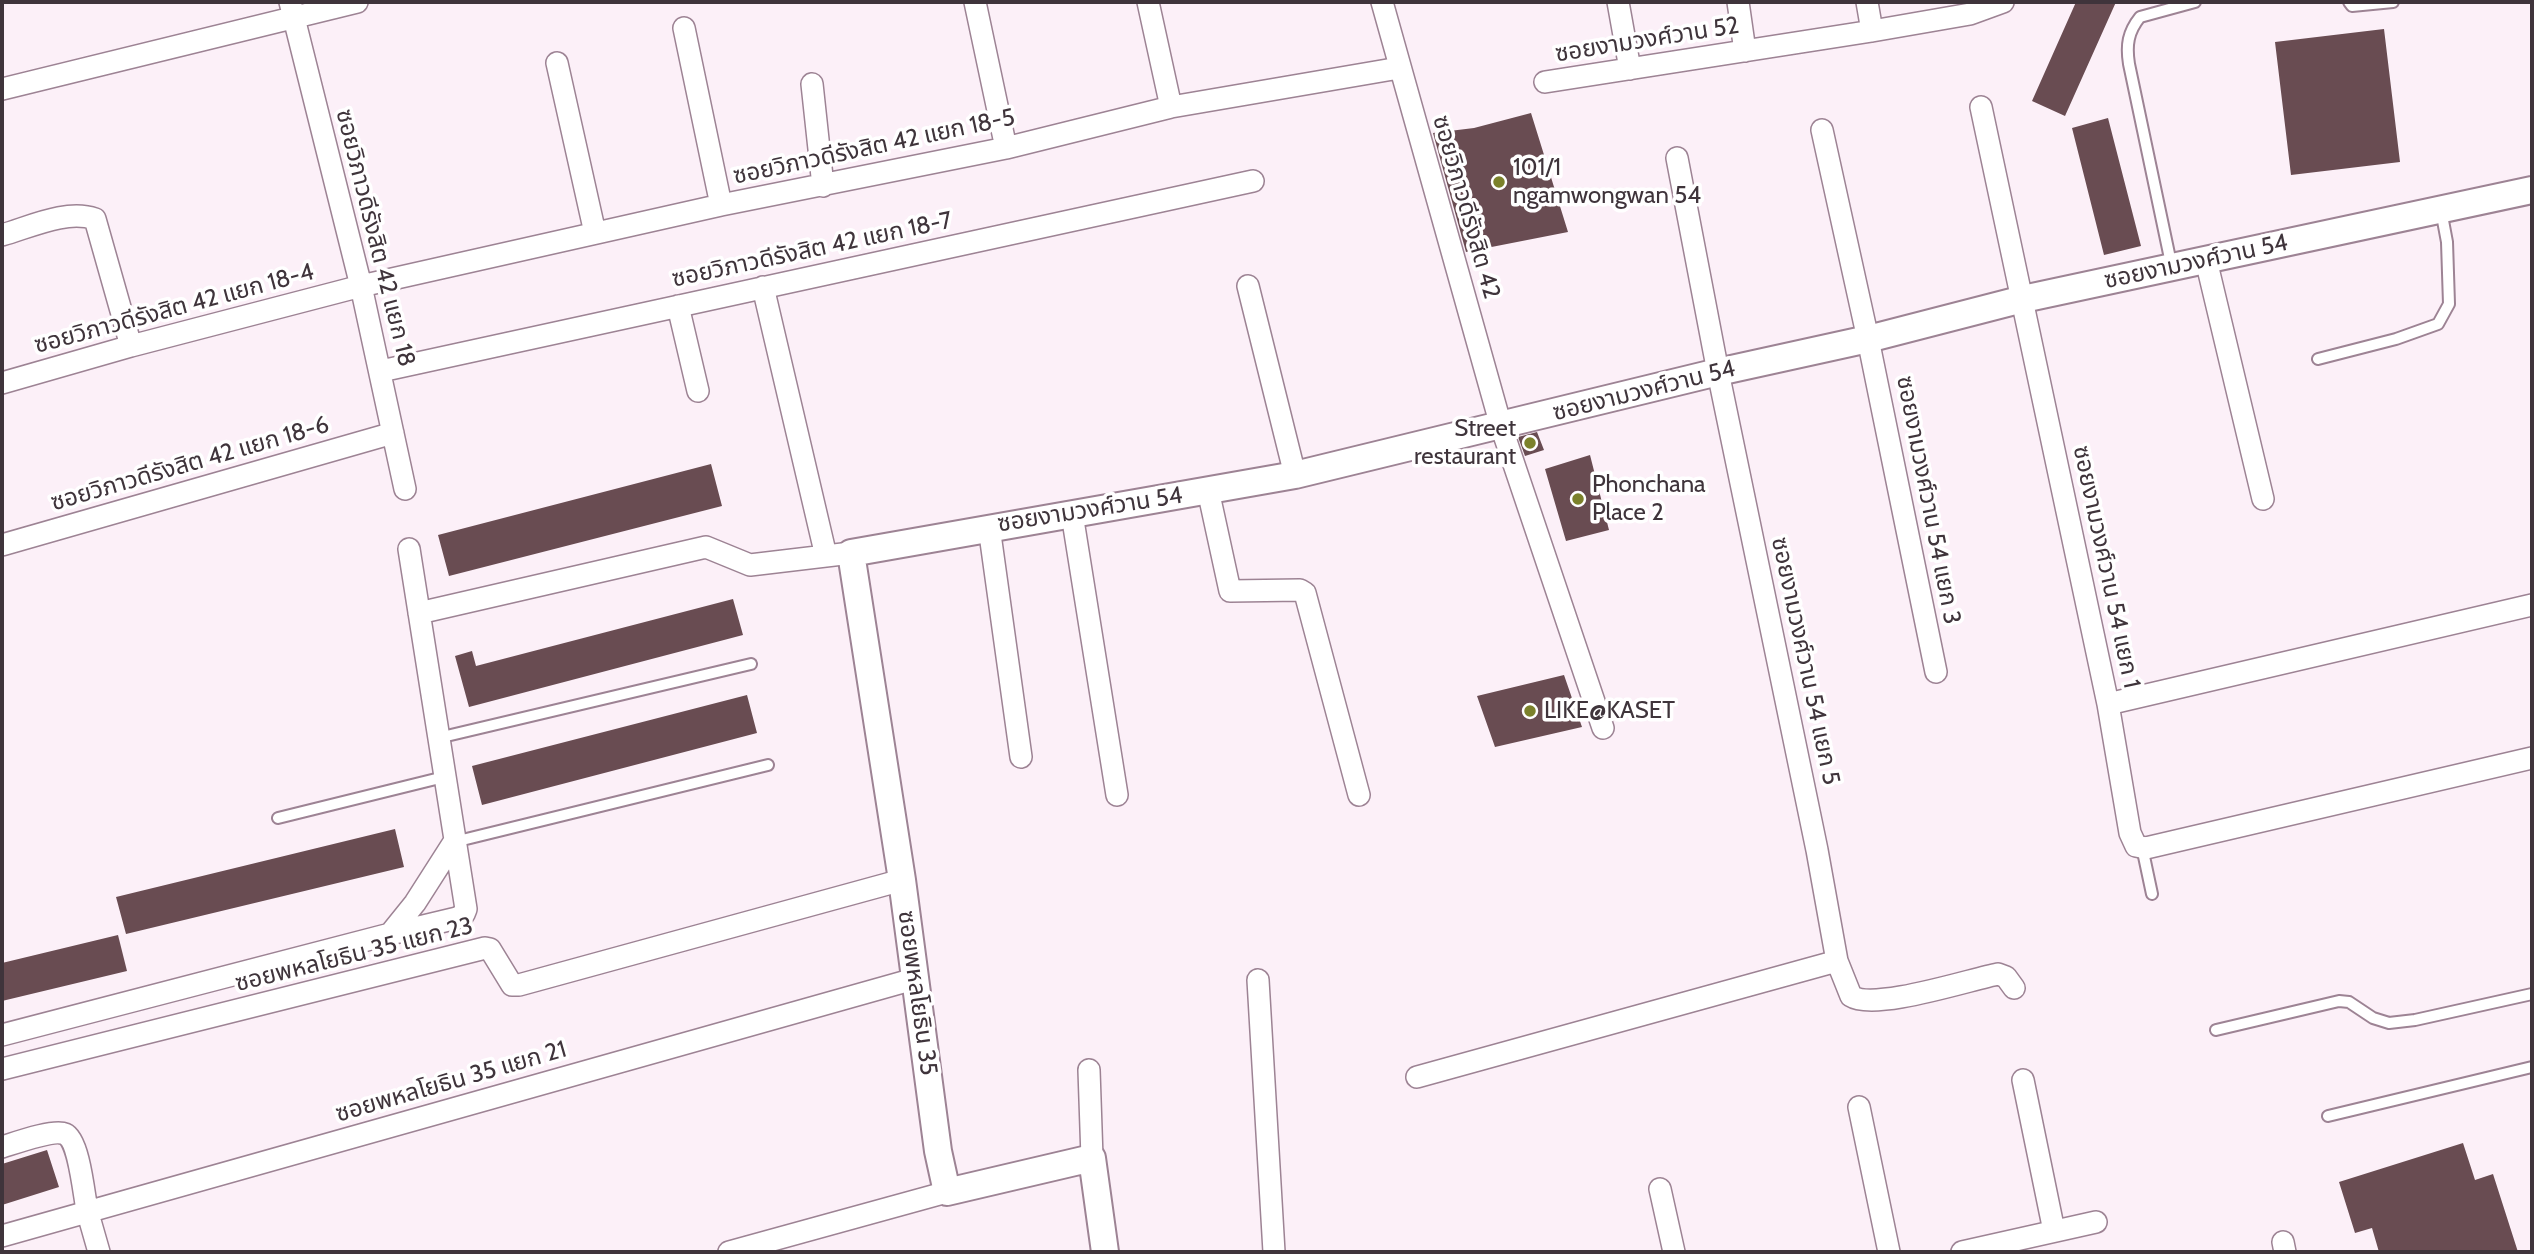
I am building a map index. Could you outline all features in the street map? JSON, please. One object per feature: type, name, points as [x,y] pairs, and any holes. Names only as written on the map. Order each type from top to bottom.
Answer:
[{"type":"street","points":[[2,89],[291,9],[357,2]]},
{"type":"street","points":[[975,2],[1006,148]]},
{"type":"street","points":[[1148,2],[1171,107]]},
{"type":"street","name":"ซอยวิภาวดีรังสิต 42","points":[[1382,2],[1501,426],[1603,728]]},
{"type":"street","points":[[1618,2],[1630,69]]},
{"type":"street","points":[[1738,2],[1745,51]]},
{"type":"street","points":[[1867,2],[1872,31]]},
{"type":"street","name":"ซอยงามวงศ์วาน 52","points":[[1545,82],[1872,31],[2003,2]]},
{"type":"street","name":"ซอยวิภาวดีรังสิต 42 แยก 18","points":[[291,9],[361,286],[405,489]]},
{"type":"street","points":[[684,28],[721,205]]},
{"type":"street","points":[[557,63],[595,233]]},
{"type":"street","name":"ซอยวิภาวดีรังสิต 42 แยก 18-5","points":[[361,286],[721,205],[1006,148],[1171,107],[1399,68]]},
{"type":"street","points":[[812,84],[823,186]]},
{"type":"street","name":"ซอยงามวงศ์วาน 54 แยก 1","points":[[1981,107],[2108,704],[2130,833],[2139,846]]},
{"type":"street","name":"ซอยงามวงศ์วาน 54 แยก 3","points":[[1822,130],[1936,672]]},
{"type":"street","name":"ซอยงามวงศ์วาน 54 แยก 5","points":[[1677,158],[1837,961],[1851,996],[1866,1002],[1913,995],[1998,974],[2006,978],[2014,988]]},
{"type":"street","name":"ซอยวิภาวดีรังสิต 42 แยก 18-7","points":[[381,371],[1253,181]]},
{"type":"street","name":"ซอยงามวงศ์วาน 54","points":[[419,613],[706,547],[750,565],[838,554],[1295,475],[1718,372],[1868,339],[2023,299],[2532,190]]},
{"type":"street","points":[[2,235],[67,216],[85,215],[95,219],[131,346]]},
{"type":"street","points":[[2206,260],[2263,499]]},
{"type":"street","name":"ซอยวิภาวดีรังสิต 42 แยก 18-4","points":[[2,383],[361,286]]},
{"type":"street","points":[[1248,286],[1295,475]]},
{"type":"street","points":[[763,287],[838,554]]},
{"type":"street","points":[[678,306],[698,391]]},
{"type":"street","name":"ซอยวิภาวดีรังสิต 42 แยก 18-6","points":[[2,545],[393,433]]},
{"type":"street","points":[[1208,490],[1230,591],[1300,590],[1304,593],[1359,795]]},
{"type":"street","points":[[1072,514],[1118,795]]},
{"type":"street","points":[[989,527],[1021,757]]},
{"type":"street","points":[[2,1035],[464,914],[466,909],[409,549]]},
{"type":"street","name":"ซอยพหลโยธิน 35","points":[[838,554],[902,880],[938,1151],[947,1192]]},
{"type":"street","points":[[2108,704],[2532,605]]},
{"type":"street","points":[[2139,846],[2146,848],[2532,758]]},
{"type":"street","points":[[390,934],[415,903],[454,842]]},
{"type":"street","name":"ซอยพหลโยธิน 35 แยก 23","points":[[2,1069],[485,948],[490,949],[512,985],[519,985],[902,880]]},
{"type":"street","points":[[1417,1077],[1837,961]]},
{"type":"street","name":"ซอยพหลโยธิน 35 แยก 21","points":[[2,1236],[915,979]]},
{"type":"street","points":[[1258,980],[1274,1252]]},
{"type":"street","points":[[1089,1070],[1092,1158],[1105,1252]]},
{"type":"street","points":[[2023,1080],[2054,1231]]},
{"type":"street","points":[[1859,1107],[1889,1252]]},
{"type":"street","points":[[2,1147],[54,1133],[64,1133],[70,1138],[77,1154],[99,1252]]},
{"type":"street","points":[[729,1252],[947,1192],[1092,1158]]},
{"type":"street","points":[[1660,1189],[1675,1252]]},
{"type":"street","points":[[1962,1252],[2096,1222]]},
{"type":"lane","points":[[2172,268],[2129,64],[2128,41],[2129,34],[2140,17],[2195,2]]},
{"type":"lane","points":[[2349,2],[2352,6],[2393,2]]},
{"type":"lane","points":[[2318,359],[2396,339],[2438,324],[2449,304],[2446,242],[2441,210]]},
{"type":"lane","points":[[438,738],[751,664]]},
{"type":"lane","points":[[454,842],[768,765]]},
{"type":"lane","points":[[278,818],[444,777]]},
{"type":"lane","points":[[2139,846],[2152,894]]},
{"type":"lane","points":[[2216,1030],[2339,1002],[2349,1002],[2374,1018],[2389,1023],[2415,1020],[2532,994]]},
{"type":"lane","points":[[2328,1116],[2532,1067]]},
{"type":"building","points":[[2076,2],[2116,2],[2065,116],[2032,101]]},
{"type":"building","points":[[2384,29],[2400,162],[2291,175],[2275,42]]},
{"type":"building","name":"101/1 ngamwongwan 54","points":[[1531,113],[1568,232],[1466,252],[1433,133],[1474,128]]},
{"type":"building","points":[[2108,118],[2141,246],[2104,255],[2072,128]]},
{"type":"building","name":"Street restaurant","points":[[1537,432],[1544,450],[1525,456],[1518,437]]},
{"type":"building","name":"Phonchana Place 2","points":[[1590,455],[1609,530],[1566,541],[1545,469]]},
{"type":"building","points":[[711,464],[722,506],[449,576],[438,535]]},
{"type":"building","points":[[733,599],[743,635],[469,707],[455,656],[472,651],[476,666]]},
{"type":"building","name":"LIKE@KASET","points":[[1564,675],[1582,727],[1495,747],[1477,696]]},
{"type":"building","points":[[747,695],[757,733],[482,805],[472,766]]},
{"type":"building","points":[[395,829],[404,867],[126,934],[116,897]]},
{"type":"building","points":[[118,935],[127,971],[2,1001],[2,963]]},
{"type":"building","points":[[2463,1143],[2475,1180],[2493,1174],[2518,1252],[2379,1252],[2372,1228],[2355,1233],[2339,1182]]},
{"type":"building","points":[[47,1150],[59,1187],[2,1205],[2,1164]]},
{"type":"place","name":"101/1 ngamwongwan 54","points":[[1499,182]]},
{"type":"place","name":"Street restaurant","points":[[1530,443]]},
{"type":"place","name":"Phonchana Place 2","points":[[1578,499]]},
{"type":"place","name":"LIKE@KASET","points":[[1530,711]]}]
